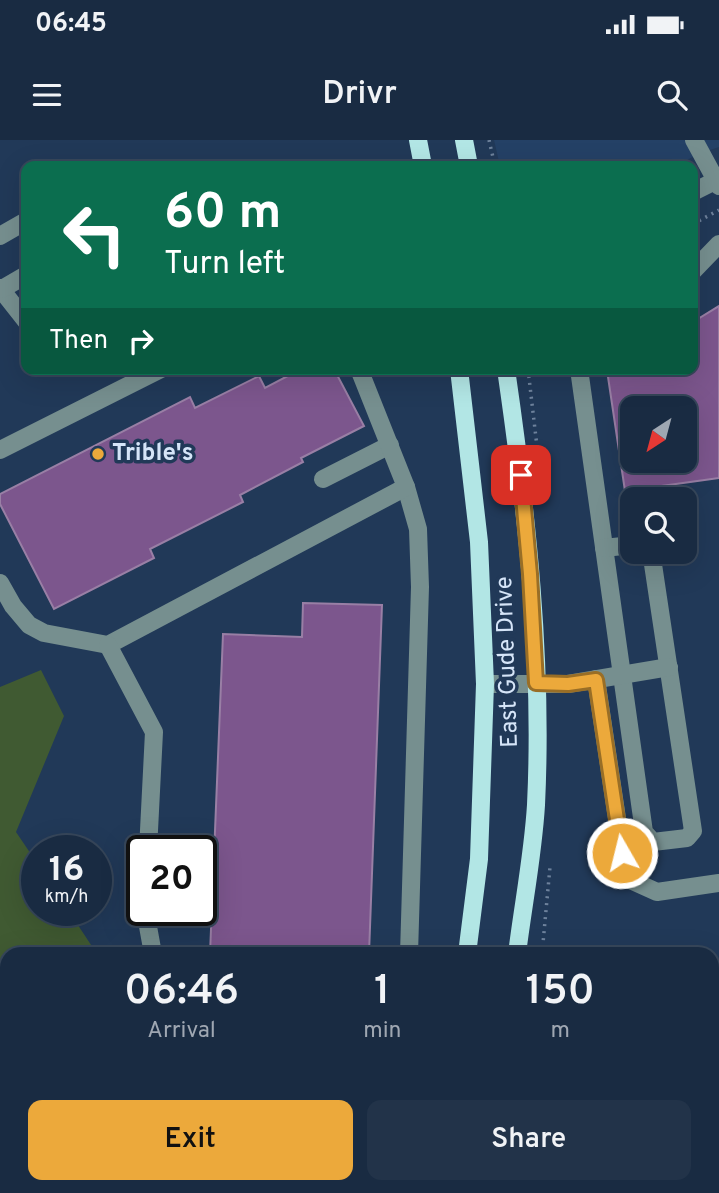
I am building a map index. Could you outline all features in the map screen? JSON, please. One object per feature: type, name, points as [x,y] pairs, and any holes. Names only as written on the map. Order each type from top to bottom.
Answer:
[{"type":"main road","points":[[418,140],[422,161]]},
{"type":"main road","points":[[464,140],[468,161]]},
{"type":"main road","name":"East Gude Drive","points":[[460,375],[479,542],[485,684],[479,859],[468,947]]},
{"type":"main road","name":"East Gude Drive","points":[[507,375],[524,499],[536,683],[536,807],[518,947]]},
{"type":"street","points":[[694,140],[718,181],[698,190]]},
{"type":"street","points":[[0,236],[21,224]]},
{"type":"street","points":[[698,266],[719,244]]},
{"type":"street","points":[[21,280],[4,299],[21,316]]},
{"type":"street","points":[[0,450],[149,375]]},
{"type":"street","points":[[361,375],[406,486],[418,529],[420,587],[409,947]]},
{"type":"street","points":[[580,375],[643,832],[653,842],[687,838],[693,831],[654,564]]},
{"type":"street","points":[[323,479],[390,445]]},
{"type":"street","points":[[0,583],[13,606],[29,625],[44,634],[108,645],[406,486]]},
{"type":"street","points":[[604,548],[620,546]]},
{"type":"street","points":[[108,645],[154,732],[149,835]]},
{"type":"street","points":[[485,684],[568,684],[669,667]]},
{"type":"street","points":[[596,680],[626,878],[657,892],[719,883]]},
{"type":"street","points":[[148,926],[152,947]]},
{"type":"path","points":[[489,140],[494,161]]},
{"type":"path","points":[[698,221],[719,210]]},
{"type":"shaded area","points":[[494,140],[719,140],[719,147],[685,161],[499,161]]},
{"type":"green space","points":[[41,670],[64,716],[16,832],[21,839],[21,926],[79,926],[92,947],[0,947],[0,687]]},
{"type":"building","points":[[719,306],[719,478],[654,487],[624,487],[622,473],[697,473],[697,396],[620,396],[620,457],[608,377],[698,375],[698,319]]},
{"type":"building","points":[[290,375],[337,375],[364,426],[301,458],[303,462],[240,495],[243,502],[150,549],[154,558],[54,609],[0,504],[0,494],[190,397],[195,408],[259,376],[265,388]]},
{"type":"building","points":[[303,603],[382,605],[369,947],[210,947],[211,926],[217,926],[217,835],[215,835],[223,634],[302,637]]},
{"type":"place","name":"Trible's","points":[[98,454]]},
{"type":"route","points":[[521,475],[536,683],[568,684],[596,680],[622,853]]}]
